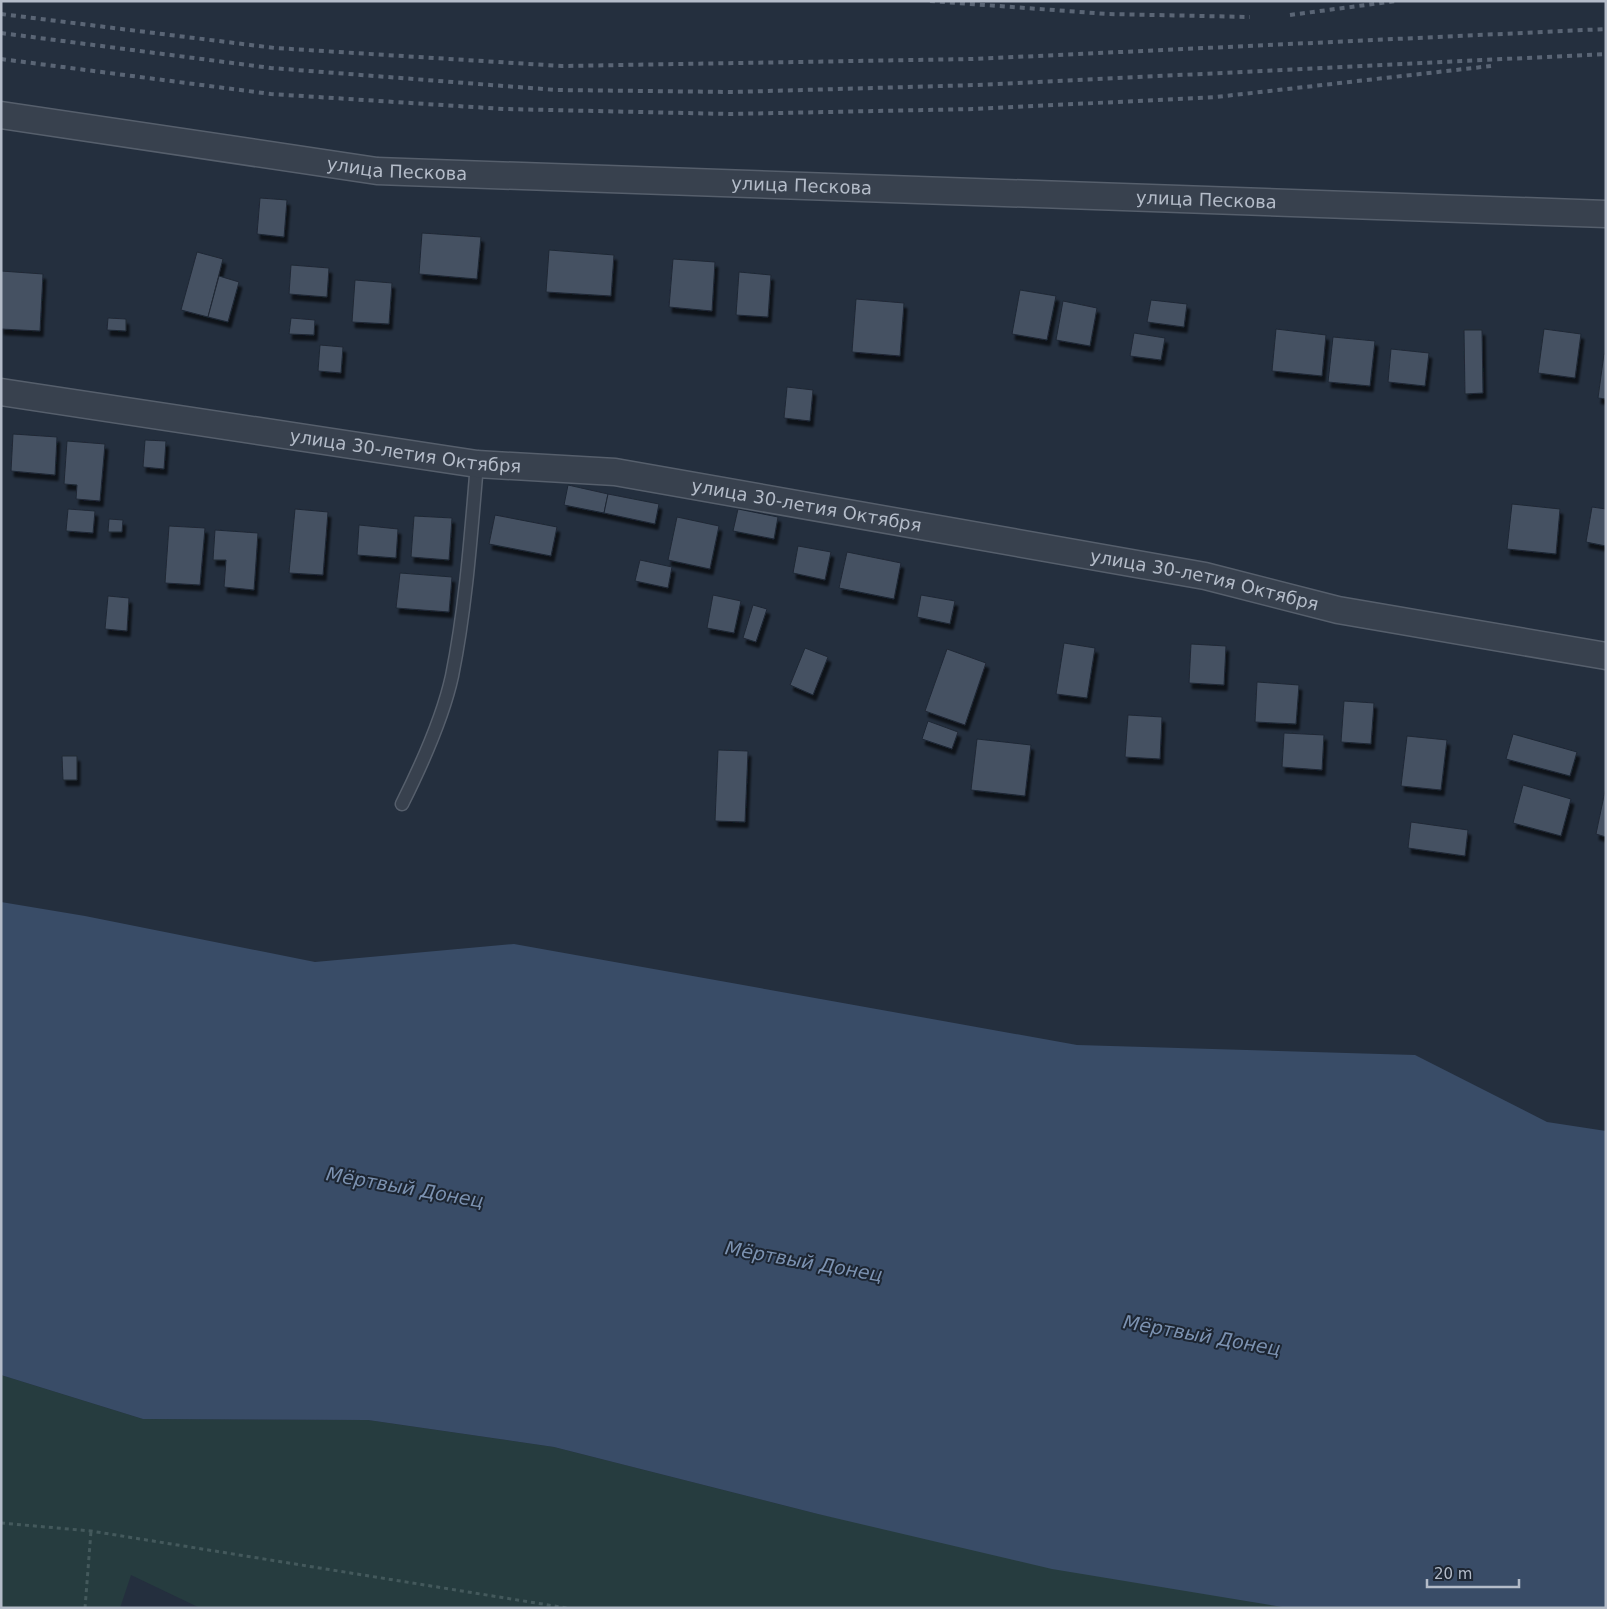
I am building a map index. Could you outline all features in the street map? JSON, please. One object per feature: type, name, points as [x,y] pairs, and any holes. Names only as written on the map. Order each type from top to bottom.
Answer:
[{"type":"street","name":"улица Пескова","points":[[1,115],[377,171],[1606,214]]},
{"type":"street","name":"улица 30-летия Октября","points":[[1,392],[477,464],[615,472],[1205,576],[1338,610],[1606,656]]},
{"type":"lane","points":[[402,804],[424,759],[452,677],[477,464]]},
{"type":"path","points":[[1,1523],[91,1531],[567,1608]]},
{"type":"path","points":[[86,1608],[91,1531]]},
{"type":"green space","points":[[1,1375],[143,1419],[368,1420],[554,1447],[818,1514],[1288,1608],[200,1608],[131,1575],[120,1608],[1,1608]]},
{"type":"water","name":"Мёртвый Донец","points":[[1,902],[85,916],[315,962],[514,944],[1077,1045],[1415,1055],[1547,1122],[1606,1131],[1606,1608],[1288,1608],[1052,1569],[818,1514],[554,1447],[368,1420],[143,1419],[1,1375]]},
{"type":"building","points":[[260,198],[287,200],[284,237],[257,234]]},
{"type":"building","points":[[422,233],[481,237],[477,279],[419,274]]},
{"type":"building","points":[[549,250],[614,255],[611,296],[546,292]]},
{"type":"building","points":[[197,252],[223,259],[208,317],[181,310]]},
{"type":"building","points":[[673,259],[715,262],[712,311],[669,307]]},
{"type":"building","points":[[291,265],[329,268],[327,297],[289,294]]},
{"type":"building","points":[[1,271],[43,274],[40,331],[1,329]]},
{"type":"building","points":[[739,272],[771,275],[768,317],[736,315]]},
{"type":"building","points":[[219,276],[239,282],[228,322],[208,317]]},
{"type":"building","points":[[355,280],[392,283],[389,324],[352,322]]},
{"type":"building","points":[[1020,290],[1056,296],[1047,340],[1012,334]]},
{"type":"building","points":[[856,299],[904,303],[900,356],[852,352]]},
{"type":"building","points":[[1151,300],[1187,304],[1184,327],[1147,322]]},
{"type":"building","points":[[1063,301],[1097,308],[1090,346],[1056,340]]},
{"type":"building","points":[[108,318],[126,319],[126,331],[107,330]]},
{"type":"building","points":[[291,318],[315,320],[314,335],[289,334]]},
{"type":"building","points":[[1276,329],[1326,335],[1322,376],[1272,371]]},
{"type":"building","points":[[1544,329],[1581,334],[1575,378],[1538,373]]},
{"type":"building","points":[[1464,330],[1482,330],[1483,393],[1465,394]]},
{"type":"building","points":[[1134,333],[1165,338],[1161,360],[1130,356]]},
{"type":"building","points":[[1333,337],[1375,341],[1370,386],[1328,382]]},
{"type":"building","points":[[320,345],[343,347],[341,373],[318,371]]},
{"type":"building","points":[[1391,349],[1429,353],[1425,386],[1388,382]]},
{"type":"building","points":[[1604,354],[1606,354],[1606,399],[1598,398]]},
{"type":"building","points":[[787,387],[813,390],[810,421],[784,418]]},
{"type":"building","points":[[13,434],[57,437],[55,475],[11,471]]},
{"type":"building","points":[[145,440],[166,441],[164,469],[143,467]]},
{"type":"building","points":[[67,441],[105,444],[100,501],[76,499],[77,485],[64,484]]},
{"type":"building","points":[[568,485],[608,494],[604,513],[564,505]]},
{"type":"building","points":[[608,494],[659,504],[655,524],[604,513]]},
{"type":"building","points":[[1512,504],[1560,509],[1556,554],[1507,549]]},
{"type":"building","points":[[1592,507],[1606,509],[1606,546],[1586,542]]},
{"type":"building","points":[[68,509],[95,511],[93,533],[66,531]]},
{"type":"building","points":[[295,509],[328,512],[323,575],[289,573]]},
{"type":"building","points":[[738,509],[778,517],[774,539],[733,531]]},
{"type":"building","points":[[495,515],[557,527],[551,556],[489,544]]},
{"type":"building","points":[[414,516],[452,518],[449,560],[411,557]]},
{"type":"building","points":[[677,517],[719,526],[710,569],[668,560]]},
{"type":"building","points":[[109,519],[123,520],[122,532],[108,532]]},
{"type":"building","points":[[359,525],[398,529],[396,558],[357,555]]},
{"type":"building","points":[[169,526],[205,528],[200,585],[165,583]]},
{"type":"building","points":[[215,530],[258,533],[254,590],[224,587],[226,560],[213,560]]},
{"type":"building","points":[[798,546],[831,552],[825,580],[793,573]]},
{"type":"building","points":[[847,552],[901,563],[894,599],[839,588]]},
{"type":"building","points":[[640,560],[672,567],[668,588],[635,581]]},
{"type":"building","points":[[400,573],[452,577],[449,612],[396,608]]},
{"type":"building","points":[[713,595],[741,601],[734,633],[707,628]]},
{"type":"building","points":[[921,595],[955,601],[950,624],[917,617]]},
{"type":"building","points":[[108,596],[129,598],[127,631],[105,629]]},
{"type":"building","points":[[753,605],[767,609],[756,642],[743,638]]},
{"type":"building","points":[[1064,643],[1095,648],[1087,698],[1056,694]]},
{"type":"building","points":[[1191,644],[1226,646],[1224,685],[1189,683]]},
{"type":"building","points":[[805,648],[828,657],[813,695],[790,685]]},
{"type":"building","points":[[947,649],[986,663],[965,725],[925,711]]},
{"type":"building","points":[[1257,682],[1299,685],[1296,724],[1255,722]]},
{"type":"building","points":[[1344,701],[1374,703],[1371,744],[1341,742]]},
{"type":"building","points":[[1128,715],[1162,717],[1160,759],[1125,757]]},
{"type":"building","points":[[928,721],[958,732],[952,749],[922,739]]},
{"type":"building","points":[[1284,733],[1324,735],[1322,770],[1282,767]]},
{"type":"building","points":[[1513,734],[1577,752],[1570,776],[1506,759]]},
{"type":"building","points":[[1407,736],[1447,740],[1441,790],[1401,786]]},
{"type":"building","points":[[977,739],[1031,745],[1025,796],[971,790]]},
{"type":"building","points":[[718,750],[748,751],[745,822],[715,821]]},
{"type":"building","points":[[62,756],[77,756],[77,780],[63,780]]},
{"type":"building","points":[[1523,785],[1571,799],[1561,836],[1513,823]]},
{"type":"building","points":[[1606,791],[1606,837],[1596,834]]},
{"type":"building","points":[[1411,822],[1468,830],[1465,856],[1408,848]]},
{"type":"railway","points":[[930,1],[1108,14],[1250,17]]},
{"type":"railway","points":[[1290,15],[1396,1]]},
{"type":"railway","points":[[1,14],[275,48],[562,66],[973,59],[1606,29]]},
{"type":"railway","points":[[1,33],[271,68],[556,90],[733,92],[977,85],[1606,54]]},
{"type":"railway","points":[[1,59],[271,94],[504,109],[729,114],[975,109],[1216,97],[1491,66]]}]
